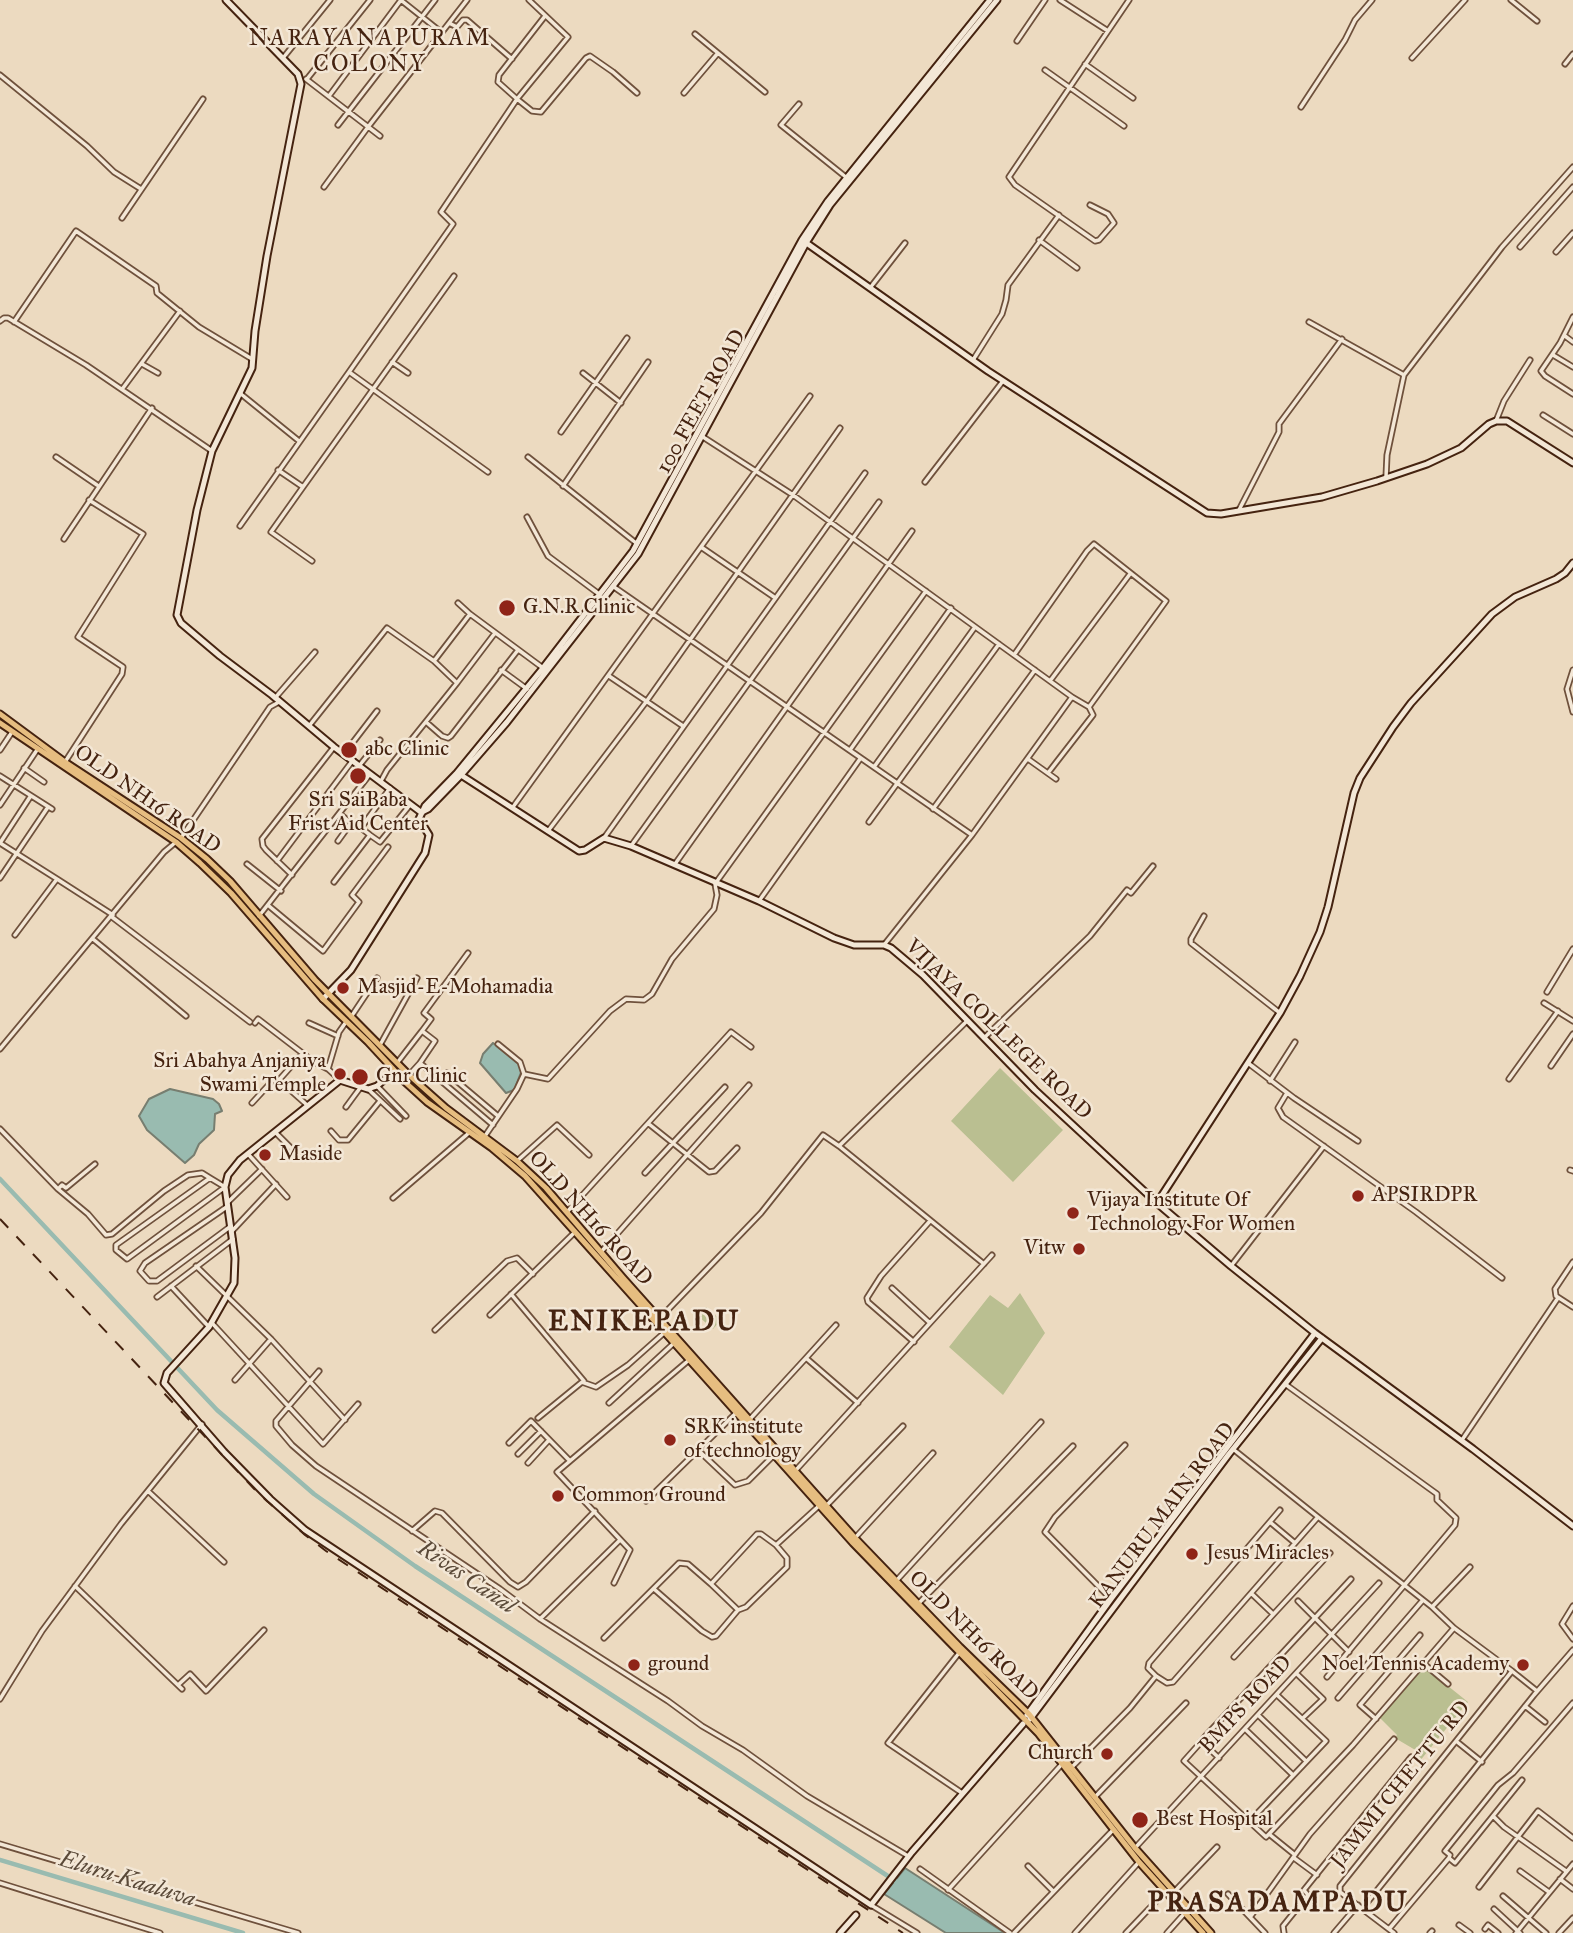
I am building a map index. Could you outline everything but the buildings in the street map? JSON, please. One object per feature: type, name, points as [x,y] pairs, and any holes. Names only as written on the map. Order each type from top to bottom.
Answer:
[{"type":"main road","name":"OLD NH16 ROAD","points":[[0,714],[178,840],[230,881],[394,1071],[428,1102],[525,1176],[545,1196],[574,1233],[774,1455],[919,1603],[1072,1767],[1184,1913],[1203,1933]]},
{"type":"main road","name":"OLD NH16 ROAD","points":[[0,723],[37,750],[178,840],[231,893],[323,999],[380,1045],[446,1108],[517,1161],[546,1188],[796,1470],[823,1504],[959,1653],[1027,1719],[1139,1862],[1211,1933]]},
{"type":"street","points":[[226,0],[304,80],[380,136]]},
{"type":"street","points":[[282,58],[330,0]]},
{"type":"street","points":[[323,999],[351,970],[425,853],[429,835],[420,822],[423,812],[334,747],[220,656],[181,623],[177,615],[197,510],[212,451],[254,360],[255,331],[267,256],[304,80],[370,0]]},
{"type":"street","points":[[329,96],[401,0],[441,32]]},
{"type":"street","points":[[338,125],[435,0]]},
{"type":"street","points":[[324,187],[467,0]]},
{"type":"street","points":[[240,526],[453,224],[441,212],[517,99],[568,37],[529,0]]},
{"type":"street","name":"100 FEET ROAD","points":[[423,812],[461,775],[546,674],[611,584],[828,201],[990,0]]},
{"type":"street","name":"100 FEET ROAD","points":[[423,812],[425,806],[456,774],[527,689],[599,594],[638,554],[804,242],[830,205],[997,0]]},
{"type":"street","points":[[1017,41],[1045,0]]},
{"type":"street","points":[[1060,0],[1108,31]]},
{"type":"street","points":[[1090,205],[1108,214],[1114,223],[1095,241],[1010,181],[1009,177],[1129,0]]},
{"type":"street","points":[[1301,107],[1355,20],[1371,0]]},
{"type":"street","points":[[1412,58],[1465,0]]},
{"type":"street","points":[[1511,0],[1537,21]]},
{"type":"street","points":[[546,15],[499,75],[498,82],[517,99],[532,111],[541,112],[590,56],[637,93]]},
{"type":"street","points":[[449,23],[457,27],[463,20],[467,20],[512,59]]},
{"type":"street","points":[[695,34],[765,92]]},
{"type":"street","points":[[684,93],[718,53]]},
{"type":"street","points":[[1565,64],[1573,54]]},
{"type":"street","points":[[1085,64],[1132,98]]},
{"type":"street","points":[[1045,70],[1124,126]]},
{"type":"street","points":[[0,75],[88,146],[114,172],[141,189]]},
{"type":"street","points":[[122,218],[203,99]]},
{"type":"street","points":[[799,104],[781,125],[847,178]]},
{"type":"street","points":[[1520,247],[1570,182],[1573,167]]},
{"type":"street","points":[[1386,477],[1387,456],[1404,375],[1502,247],[1570,182]]},
{"type":"street","points":[[973,360],[1002,314],[1008,285],[1059,215]]},
{"type":"street","points":[[14,322],[75,231],[156,286],[157,293],[199,327],[254,360]]},
{"type":"street","points":[[1556,252],[1573,233]]},
{"type":"street","points":[[1039,240],[1077,268]]},
{"type":"street","points":[[804,242],[1003,381],[1207,513],[1221,514],[1322,497],[1427,464],[1461,448],[1496,421],[1507,421],[1572,461]]},
{"type":"street","points":[[870,288],[905,243]]},
{"type":"street","points":[[312,561],[271,532],[454,276]]},
{"type":"street","points":[[123,388],[180,310]]},
{"type":"street","points":[[1573,317],[1553,355],[1544,365],[1542,374],[1573,394]]},
{"type":"street","points":[[0,321],[6,318],[14,322],[123,388],[212,451]]},
{"type":"street","points":[[1309,322],[1404,375]]},
{"type":"street","points":[[1564,336],[1573,342]]},
{"type":"street","points":[[561,432],[627,338]]},
{"type":"street","points":[[1238,511],[1279,432],[1279,424],[1342,339]]},
{"type":"street","points":[[1553,355],[1573,367]]},
{"type":"street","points":[[1496,421],[1504,401],[1530,360]]},
{"type":"street","points":[[392,362],[408,373]]},
{"type":"street","points":[[563,486],[648,362]]},
{"type":"street","points":[[141,364],[159,373]]},
{"type":"street","points":[[349,372],[488,472]]},
{"type":"street","points":[[583,373],[621,403]]},
{"type":"street","points":[[925,482],[1003,381]]},
{"type":"street","points":[[241,393],[299,441]]},
{"type":"street","points":[[513,807],[810,396]]},
{"type":"street","points":[[64,539],[152,408]]},
{"type":"street","points":[[1542,415],[1573,434]]},
{"type":"street","points":[[548,831],[646,702],[688,639],[840,428]]},
{"type":"street","points":[[701,436],[793,495],[1089,707],[1093,715],[1048,773]]},
{"type":"street","points":[[56,457],[98,485]]},
{"type":"street","points":[[528,457],[636,543]]},
{"type":"street","points":[[278,470],[303,487]]},
{"type":"street","points":[[461,775],[579,851],[604,838],[865,473]]},
{"type":"street","points":[[65,762],[122,674],[122,667],[78,638],[143,534],[89,500]]},
{"type":"street","points":[[631,846],[878,502]]},
{"type":"street","points":[[527,517],[548,556],[599,594]]},
{"type":"street","points":[[674,865],[912,531]]},
{"type":"street","points":[[1014,655],[1094,544],[1166,601],[1089,707]]},
{"type":"street","points":[[701,547],[774,597]]},
{"type":"street","points":[[1573,563],[1556,579],[1515,597],[1492,614],[1411,703],[1360,778],[1320,932],[1280,1013],[1157,1203],[1315,1333],[1462,1440],[1573,1526]]},
{"type":"street","points":[[1050,681],[1130,574]]},
{"type":"street","points":[[611,584],[972,835]]},
{"type":"street","points":[[524,1074],[548,1079],[610,1011],[626,999],[644,1000],[652,994],[672,959],[715,909],[715,884],[926,591]]},
{"type":"street","points":[[458,603],[543,668]]},
{"type":"street","points":[[850,750],[951,608]]},
{"type":"street","points":[[434,661],[470,614]]},
{"type":"street","points":[[874,767],[975,627]]},
{"type":"street","points":[[309,726],[387,628],[434,661],[457,683]]},
{"type":"street","points":[[381,781],[495,633]]},
{"type":"street","points":[[869,822],[999,644]]},
{"type":"street","points":[[426,722],[442,736],[451,736],[517,650]]},
{"type":"street","points":[[0,1048],[164,852],[178,840],[275,698],[315,652]]},
{"type":"street","points":[[501,670],[527,689]]},
{"type":"street","points":[[933,809],[1035,670]]},
{"type":"street","points":[[1573,670],[1567,689],[1573,712]]},
{"type":"street","points":[[609,676],[683,726]]},
{"type":"street","points":[[884,945],[972,835],[1072,697]]},
{"type":"street","points":[[270,707],[275,698]]},
{"type":"street","points":[[344,754],[377,711]]},
{"type":"street","points":[[0,750],[12,732]]},
{"type":"street","points":[[359,766],[380,740]]},
{"type":"street","points":[[292,875],[263,846],[262,839],[334,747]]},
{"type":"street","points":[[0,805],[37,750]]},
{"type":"street","points":[[759,901],[860,759]]},
{"type":"street","points":[[1028,759],[1056,779]]},
{"type":"street","points":[[277,861],[353,761]]},
{"type":"street","points":[[24,768],[44,782]]},
{"type":"street","points":[[259,916],[370,774]]},
{"type":"street","points":[[0,776],[50,808],[0,878]]},
{"type":"street","points":[[390,788],[361,828],[370,835],[380,842],[411,804]]},
{"type":"street","points":[[30,797],[0,843],[112,916],[252,1022],[258,1019],[340,1080],[368,1089],[377,1086],[394,1071]]},
{"type":"street","points":[[338,841],[351,823],[340,814]]},
{"type":"street","points":[[334,882],[370,835]]},
{"type":"street","name":"VIJAYA COLLEGE ROAD","points":[[604,838],[631,846],[759,901],[834,938],[854,945],[884,945],[903,957],[1035,1090],[1157,1203]]},
{"type":"street","points":[[269,906],[323,951],[359,902],[352,895],[388,847]]},
{"type":"street","points":[[247,864],[281,891]]},
{"type":"street","points":[[984,1038],[1090,936],[1127,890],[1131,893],[1153,866]]},
{"type":"street","points":[[15,935],[57,879]]},
{"type":"street","points":[[1204,916],[1191,943],[1280,1013]]},
{"type":"street","points":[[93,939],[186,1016]]},
{"type":"street","points":[[1547,992],[1573,949]]},
{"type":"street","points":[[397,1063],[432,1019],[424,1013],[468,953]]},
{"type":"street","points":[[328,1069],[338,1036],[377,978]]},
{"type":"street","points":[[380,1045],[417,978]]},
{"type":"street","points":[[1544,1003],[1573,1021]]},
{"type":"street","points":[[1509,1079],[1558,1011]]},
{"type":"street","points":[[839,1146],[967,1021]]},
{"type":"street","points":[[309,1023],[338,1036]]},
{"type":"street","points":[[409,1075],[435,1041],[422,1031]]},
{"type":"street","points":[[567,1212],[731,1032],[751,1047]]},
{"type":"street","points":[[1551,1066],[1573,1034]]},
{"type":"street","points":[[1270,1081],[1295,1042]]},
{"type":"street","points":[[485,1136],[517,1090],[524,1074],[520,1062],[498,1044]]},
{"type":"street","points":[[279,1080],[304,1053]]},
{"type":"street","points":[[1247,1062],[1287,1093],[1358,1140]]},
{"type":"street","points":[[420,1063],[493,1125]]},
{"type":"street","points":[[447,1073],[498,1116]]},
{"type":"street","points":[[252,1102],[275,1078],[309,1107]]},
{"type":"street","points":[[340,1080],[232,1169],[225,1187],[236,1271],[228,1298],[210,1325],[167,1373],[164,1382],[224,1452],[305,1530],[917,1933]]},
{"type":"street","points":[[601,1252],[749,1085]]},
{"type":"street","points":[[377,1086],[406,1116]]},
{"type":"street","points":[[645,1173],[724,1087]]},
{"type":"street","points":[[346,1107],[360,1088]]},
{"type":"street","points":[[368,1089],[400,1119]]},
{"type":"street","points":[[1287,1093],[1278,1111],[1293,1124],[1502,1278]]},
{"type":"street","points":[[331,1131],[339,1140],[348,1140],[380,1101]]},
{"type":"street","points":[[649,1124],[712,1172],[737,1148]]},
{"type":"street","points":[[517,1161],[556,1125],[589,1155]]},
{"type":"street","points":[[0,1129],[58,1189],[109,1235],[188,1175],[202,1174],[225,1187]]},
{"type":"street","points":[[820,1130],[984,1264]]},
{"type":"street","points":[[393,1198],[470,1132]]},
{"type":"street","points":[[276,1133],[301,1158]]},
{"type":"street","points":[[660,1318],[761,1213],[823,1135]]},
{"type":"street","points":[[1231,1266],[1324,1146]]},
{"type":"street","points":[[248,1154],[287,1197]]},
{"type":"street","points":[[58,1189],[62,1185],[66,1188],[95,1164]]},
{"type":"street","points":[[262,1169],[228,1204],[145,1263],[140,1271],[149,1281],[157,1281],[231,1229],[276,1184]]},
{"type":"street","points":[[210,1178],[118,1243],[116,1250],[125,1258],[130,1258],[225,1187]]},
{"type":"street","points":[[914,1342],[868,1302],[867,1298],[881,1276],[931,1220]]},
{"type":"street","points":[[489,1315],[574,1233]]},
{"type":"street","points":[[157,1297],[233,1239]]},
{"type":"street","points":[[796,1470],[992,1255]]},
{"type":"street","points":[[435,1329],[507,1261],[517,1258],[533,1274]]},
{"type":"street","points":[[1573,1262],[1555,1289],[1558,1298],[1573,1307]]},
{"type":"street","points":[[196,1266],[271,1339],[345,1420]]},
{"type":"street","points":[[171,1286],[250,1363],[323,1444],[358,1404]]},
{"type":"street","points":[[891,1289],[930,1323]]},
{"type":"street","points":[[511,1294],[590,1387],[596,1387],[628,1365],[665,1332]]},
{"type":"street","points":[[1462,1440],[1558,1298]]},
{"type":"street","points":[[750,1419],[836,1325]]},
{"type":"street","name":"KANURU MAIN ROAD","points":[[1027,1719],[1315,1333]]},
{"type":"street","name":"KANURU MAIN ROAD","points":[[1027,1719],[1111,1599],[1233,1449],[1260,1409],[1322,1338]]},
{"type":"street","points":[[235,1380],[271,1339]]},
{"type":"street","points":[[609,1403],[674,1343]]},
{"type":"street","points":[[806,1358],[858,1403]]},
{"type":"street","points":[[614,1583],[630,1550],[557,1472],[689,1360]]},
{"type":"street","points":[[319,1371],[275,1421],[276,1426],[292,1444],[316,1466],[500,1588],[540,1619],[743,1750],[807,1796],[909,1856]]},
{"type":"street","points":[[538,1418],[584,1381]]},
{"type":"street","points":[[1284,1384],[1437,1494],[1437,1500],[1457,1518],[1455,1525],[1406,1585],[1327,1677]]},
{"type":"street","points":[[646,1501],[736,1413]]},
{"type":"street","points":[[509,1443],[531,1421],[570,1461]]},
{"type":"street","points":[[897,1580],[1041,1422]]},
{"type":"street","points":[[0,1699],[42,1631],[75,1586],[202,1424]]},
{"type":"street","points":[[776,1545],[823,1504],[903,1426]]},
{"type":"street","points":[[518,1454],[541,1431]]},
{"type":"street","points":[[528,1463],[550,1440]]},
{"type":"street","points":[[1111,1599],[1045,1531],[1055,1517],[1125,1445]]},
{"type":"street","points":[[919,1603],[1073,1446]]},
{"type":"street","points":[[1233,1449],[1406,1585],[1454,1628],[1537,1691]]},
{"type":"street","points":[[698,1450],[735,1485],[748,1481],[774,1455]]},
{"type":"street","points":[[855,1538],[933,1453]]},
{"type":"street","points":[[148,1491],[224,1562]]},
{"type":"street","points":[[1280,1510],[1149,1663],[1148,1668],[1156,1676],[1167,1683],[1173,1682],[1318,1517]]},
{"type":"street","points":[[412,1531],[435,1511],[442,1513],[518,1587],[595,1511]]},
{"type":"street","points":[[1270,1522],[1295,1543]]},
{"type":"street","points":[[653,1589],[712,1637],[787,1567],[787,1558],[765,1535],[757,1534],[711,1584]]},
{"type":"street","points":[[540,1619],[620,1540]]},
{"type":"street","points":[[1234,1657],[1329,1553]]},
{"type":"street","points":[[604,1638],[683,1562],[711,1584],[738,1611]]},
{"type":"street","points":[[1432,1607],[1469,1567]]},
{"type":"street","points":[[1351,1579],[1184,1761],[1266,1837],[1376,1719],[1454,1628]]},
{"type":"street","name":"BMPS ROAD","points":[[1135,1848],[1379,1583]]},
{"type":"street","points":[[75,1586],[182,1689]]},
{"type":"street","points":[[1252,1594],[1273,1614]]},
{"type":"street","points":[[1338,1698],[1423,1600]]},
{"type":"street","points":[[1298,1601],[1349,1652]]},
{"type":"street","points":[[1573,1606],[1562,1624],[1573,1639]]},
{"type":"street","points":[[178,1685],[190,1674],[206,1691],[264,1630]]},
{"type":"street","points":[[1376,1719],[1360,1705],[1420,1635]]},
{"type":"street","points":[[1334,1933],[1360,1907],[1573,1650]]},
{"type":"street","points":[[959,1653],[888,1743],[964,1794]]},
{"type":"street","points":[[1423,1662],[1448,1684]]},
{"type":"street","name":"JAMMI CHETTU RD","points":[[1394,1933],[1340,1892],[1340,1886],[1512,1671]]},
{"type":"street","points":[[1297,1674],[1323,1699],[1303,1718]]},
{"type":"street","points":[[1072,1767],[1130,1708],[1156,1676]]},
{"type":"street","points":[[1249,1822],[1326,1741],[1277,1695]]},
{"type":"street","points":[[1095,1797],[1186,1703]]},
{"type":"street","points":[[1522,1780],[1455,1863],[1449,1858],[1450,1855],[1445,1851],[1498,1785],[1513,1773],[1573,1703]]},
{"type":"street","points":[[1525,1706],[1545,1722]]},
{"type":"street","points":[[1258,1715],[1306,1761]]},
{"type":"street","points":[[871,1905],[909,1856],[1027,1719]]},
{"type":"street","points":[[1246,1730],[1293,1776]]},
{"type":"street","points":[[1251,1916],[1310,1834],[1394,1739]]},
{"type":"street","points":[[1201,1741],[1219,1758]]},
{"type":"street","points":[[1456,1741],[1482,1762]]},
{"type":"street","points":[[1284,1933],[1283,1926],[1308,1895],[1304,1890],[1411,1757]]},
{"type":"street","points":[[948,1890],[1062,1764]]},
{"type":"street","points":[[1479,1887],[1538,1811],[1573,1839]]},
{"type":"street","points":[[1493,1816],[1566,1871]]},
{"type":"street","points":[[920,1869],[1012,1933],[1113,1830]]},
{"type":"street","points":[[1269,1834],[1317,1874]]},
{"type":"street","points":[[0,1844],[298,1933]]},
{"type":"street","points":[[1126,1933],[1217,1847]]},
{"type":"street","points":[[1389,1929],[1449,1858]]},
{"type":"street","points":[[1075,1933],[1139,1862]]},
{"type":"street","points":[[1494,1909],[1518,1932],[1573,1864]]},
{"type":"street","points":[[1028,1866],[1053,1891]]},
{"type":"street","points":[[1520,1871],[1549,1892]]},
{"type":"street","points":[[1560,1880],[1573,1889]]},
{"type":"street","points":[[0,1883],[160,1933]]},
{"type":"street","points":[[1228,1894],[1265,1933]]},
{"type":"street","points":[[1503,1896],[1546,1933]]},
{"type":"street","points":[[1167,1933],[1184,1913]]},
{"type":"street","points":[[840,1933],[856,1915]]},
{"type":"street","points":[[1559,1933],[1573,1918]]},
{"type":"street","points":[[1460,1925],[1470,1933]]},
{"type":"street","points":[[1485,1929],[1488,1925],[1498,1933]]},
{"type":"green space","points":[[1000,1068],[1063,1130],[1013,1182],[951,1121]]},
{"type":"green space","points":[[1020,1293],[1045,1333],[1003,1395],[949,1347],[990,1295],[1008,1308]]},
{"type":"green space","points":[[706,1307],[721,1320],[713,1329],[698,1316]]},
{"type":"green space","points":[[1423,1666],[1468,1702],[1419,1762],[1415,1759],[1416,1756],[1412,1757],[1417,1751],[1395,1738],[1397,1735],[1380,1718]]},
{"type":"water","points":[[493,1043],[521,1065],[522,1070],[514,1090],[506,1093],[480,1063],[483,1054]]},
{"type":"water","points":[[170,1089],[213,1099],[222,1111],[215,1114],[214,1130],[185,1163],[147,1130],[139,1116],[149,1099]]},
{"type":"water","points":[[905,1868],[1005,1933],[946,1933],[884,1894]]},
{"type":"waterway","name":"Rivas Canal","points":[[0,1179],[217,1410],[314,1494],[415,1566],[900,1884]]},
{"type":"waterway","name":"Eluru Kaaluva","points":[[0,1860],[243,1933]]},
{"type":"railway","points":[[0,1219],[258,1493],[305,1535],[903,1933]]},
{"type":"place","name":"G.N.R Clinic","points":[[507,608]]},
{"type":"place","name":"abc Clinic","points":[[349,750]]},
{"type":"place","name":"Sri SaiBaba Frist Aid Center","points":[[358,776]]},
{"type":"place","name":"Masjid-E-Mohamadia","points":[[343,988]]},
{"type":"place","name":"Sri Abahya Anjaniya Swami Temple","points":[[340,1074]]},
{"type":"place","name":"Gnr Clinic","points":[[360,1077]]},
{"type":"place","name":"Maside","points":[[265,1155]]},
{"type":"place","name":"APSIRDPR","points":[[1358,1196]]},
{"type":"place","name":"Vijaya Institute Of Technology For Women","points":[[1073,1213]]},
{"type":"place","name":"Vitw","points":[[1079,1249]]},
{"type":"place","name":"SRK institute of technology","points":[[670,1440]]},
{"type":"place","name":"Common Ground","points":[[558,1496]]},
{"type":"place","name":"Jesus Miracles","points":[[1192,1554]]},
{"type":"place","name":"ground","points":[[634,1665]]},
{"type":"place","name":"Noel Tennis Academy","points":[[1523,1665]]},
{"type":"place","name":"Church","points":[[1107,1754]]},
{"type":"place","name":"Best Hospital","points":[[1140,1820]]},
{"type":"district","name":"NARAYANAPURAM COLONY","points":[[370,52]]},
{"type":"district","name":"ENIKEPADU","points":[[644,1323]]},
{"type":"district","name":"PRASADAMPADU","points":[[1278,1904]]}]
